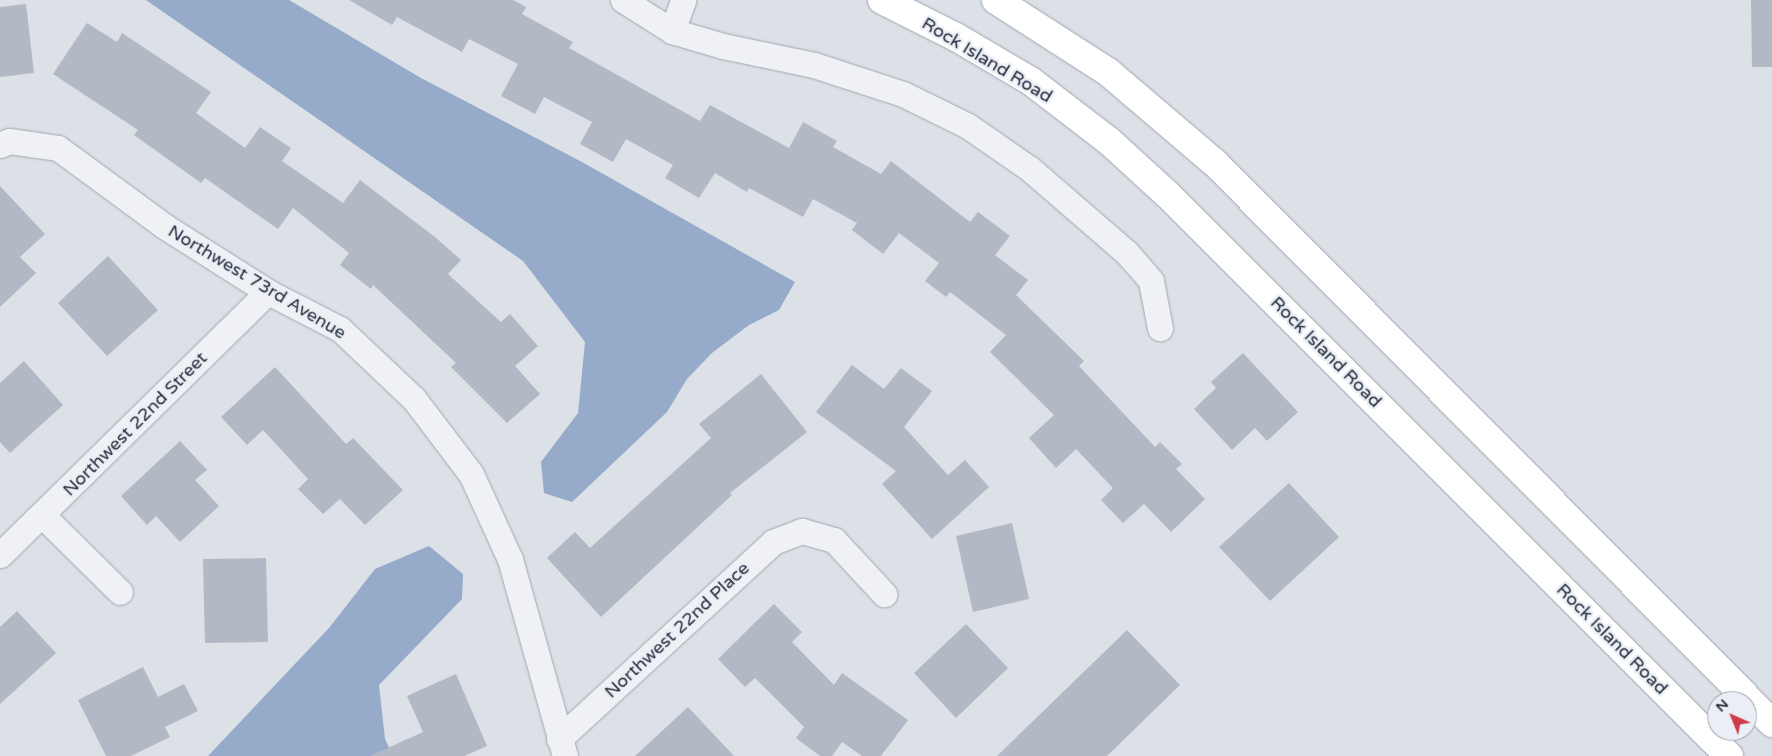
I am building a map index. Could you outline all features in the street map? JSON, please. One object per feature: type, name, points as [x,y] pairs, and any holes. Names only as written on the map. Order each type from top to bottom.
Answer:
[{"type":"main road","name":"Rock Island Road","points":[[882,0],[956,37],[1032,82],[1109,141],[1176,203],[1729,756]]},
{"type":"main road","points":[[996,0],[1108,72],[1215,163],[1772,723]]},
{"type":"street","points":[[623,0],[672,32],[723,46],[814,65],[903,94],[968,126],[1030,169],[1127,253],[1151,281],[1160,328]]},
{"type":"street","points":[[672,32],[683,0]]},
{"type":"street","name":"Northwest 73rd Avenue","points":[[4,143],[58,148],[164,226],[268,292],[340,329],[414,399],[471,474],[510,560],[562,748]]},
{"type":"street","name":"Northwest 22nd Street","points":[[0,555],[43,516],[268,292]]},
{"type":"street","points":[[43,516],[120,592]]},
{"type":"street","name":"Northwest 22nd Place","points":[[562,748],[773,542],[802,532],[834,540],[884,594]]},
{"type":"water","points":[[146,0],[289,0],[421,78],[582,162],[795,282],[779,310],[749,325],[712,353],[687,379],[667,412],[572,502],[544,493],[541,462],[578,413],[585,342],[523,261]]},
{"type":"water","points":[[429,546],[463,574],[462,599],[379,685],[385,739],[393,756],[208,756],[329,628],[375,569]]},
{"type":"building","points":[[349,0],[513,0],[526,7],[522,14],[573,42],[569,48],[700,121],[710,105],[789,148],[803,122],[837,141],[833,147],[881,174],[891,161],[970,222],[978,212],[1010,236],[995,255],[1028,280],[1016,295],[1084,361],[1079,366],[1155,447],[1160,442],[1182,464],[1176,469],[1205,499],[1171,532],[1144,504],[1123,523],[1101,500],[1113,488],[1076,449],[1056,468],[1029,438],[1054,415],[990,352],[1006,335],[950,292],[946,297],[925,281],[939,263],[899,233],[883,254],[852,230],[857,223],[813,199],[803,217],[749,188],[747,192],[715,173],[699,198],[665,178],[673,165],[626,139],[613,162],[580,144],[592,122],[544,97],[535,114],[501,96],[518,64],[469,39],[462,52],[397,17],[392,25]]},
{"type":"building","points":[[1751,0],[1772,0],[1772,67],[1752,67]]},
{"type":"building","points":[[26,4],[34,73],[0,77],[0,7]]},
{"type":"building","points":[[87,23],[117,42],[122,33],[211,92],[196,113],[245,148],[260,127],[291,148],[282,161],[343,203],[360,180],[435,237],[461,260],[448,274],[501,322],[510,314],[538,346],[515,366],[540,394],[507,423],[451,367],[456,363],[373,285],[371,289],[340,265],[349,253],[293,208],[278,229],[205,178],[201,183],[134,135],[138,130],[53,74]]},
{"type":"building","points":[[0,186],[45,234],[20,257],[36,273],[0,307]]},
{"type":"building","points":[[108,256],[158,310],[107,356],[58,303]]},
{"type":"building","points":[[1243,353],[1298,412],[1267,441],[1255,428],[1232,450],[1194,409],[1216,388],[1211,382]]},
{"type":"building","points":[[24,361],[63,405],[10,453],[0,442],[0,383]]},
{"type":"building","points":[[852,365],[884,389],[901,368],[932,391],[904,427],[948,475],[965,460],[989,487],[932,539],[882,484],[896,471],[816,412]]},
{"type":"building","points":[[275,367],[346,444],[353,438],[403,490],[365,525],[340,499],[323,514],[298,489],[308,479],[263,430],[247,445],[221,417]]},
{"type":"building","points":[[761,374],[807,432],[730,493],[732,495],[601,617],[547,558],[575,532],[590,548],[711,438],[699,424]]},
{"type":"building","points":[[180,441],[207,470],[195,480],[219,506],[180,542],[156,516],[147,525],[121,496]]},
{"type":"building","points":[[1289,483],[1339,537],[1270,601],[1219,547]]},
{"type":"building","points":[[1012,523],[1029,599],[973,612],[956,536]]},
{"type":"building","points":[[266,558],[268,642],[205,643],[203,559]]},
{"type":"building","points":[[774,604],[802,632],[792,642],[834,685],[842,673],[908,720],[881,756],[862,756],[842,742],[832,756],[820,756],[796,738],[804,727],[755,678],[745,687],[718,659]]},
{"type":"building","points":[[17,611],[56,653],[0,704],[0,627]]},
{"type":"building","points":[[966,624],[1008,668],[956,718],[914,673]]},
{"type":"building","points":[[1127,630],[1180,685],[1107,756],[997,756]]},
{"type":"building","points":[[143,667],[158,697],[184,684],[198,711],[165,727],[170,737],[131,756],[106,756],[78,700]]},
{"type":"building","points":[[456,674],[487,746],[465,756],[370,756],[423,732],[407,696]]},
{"type":"building","points":[[688,707],[734,756],[635,756]]}]
